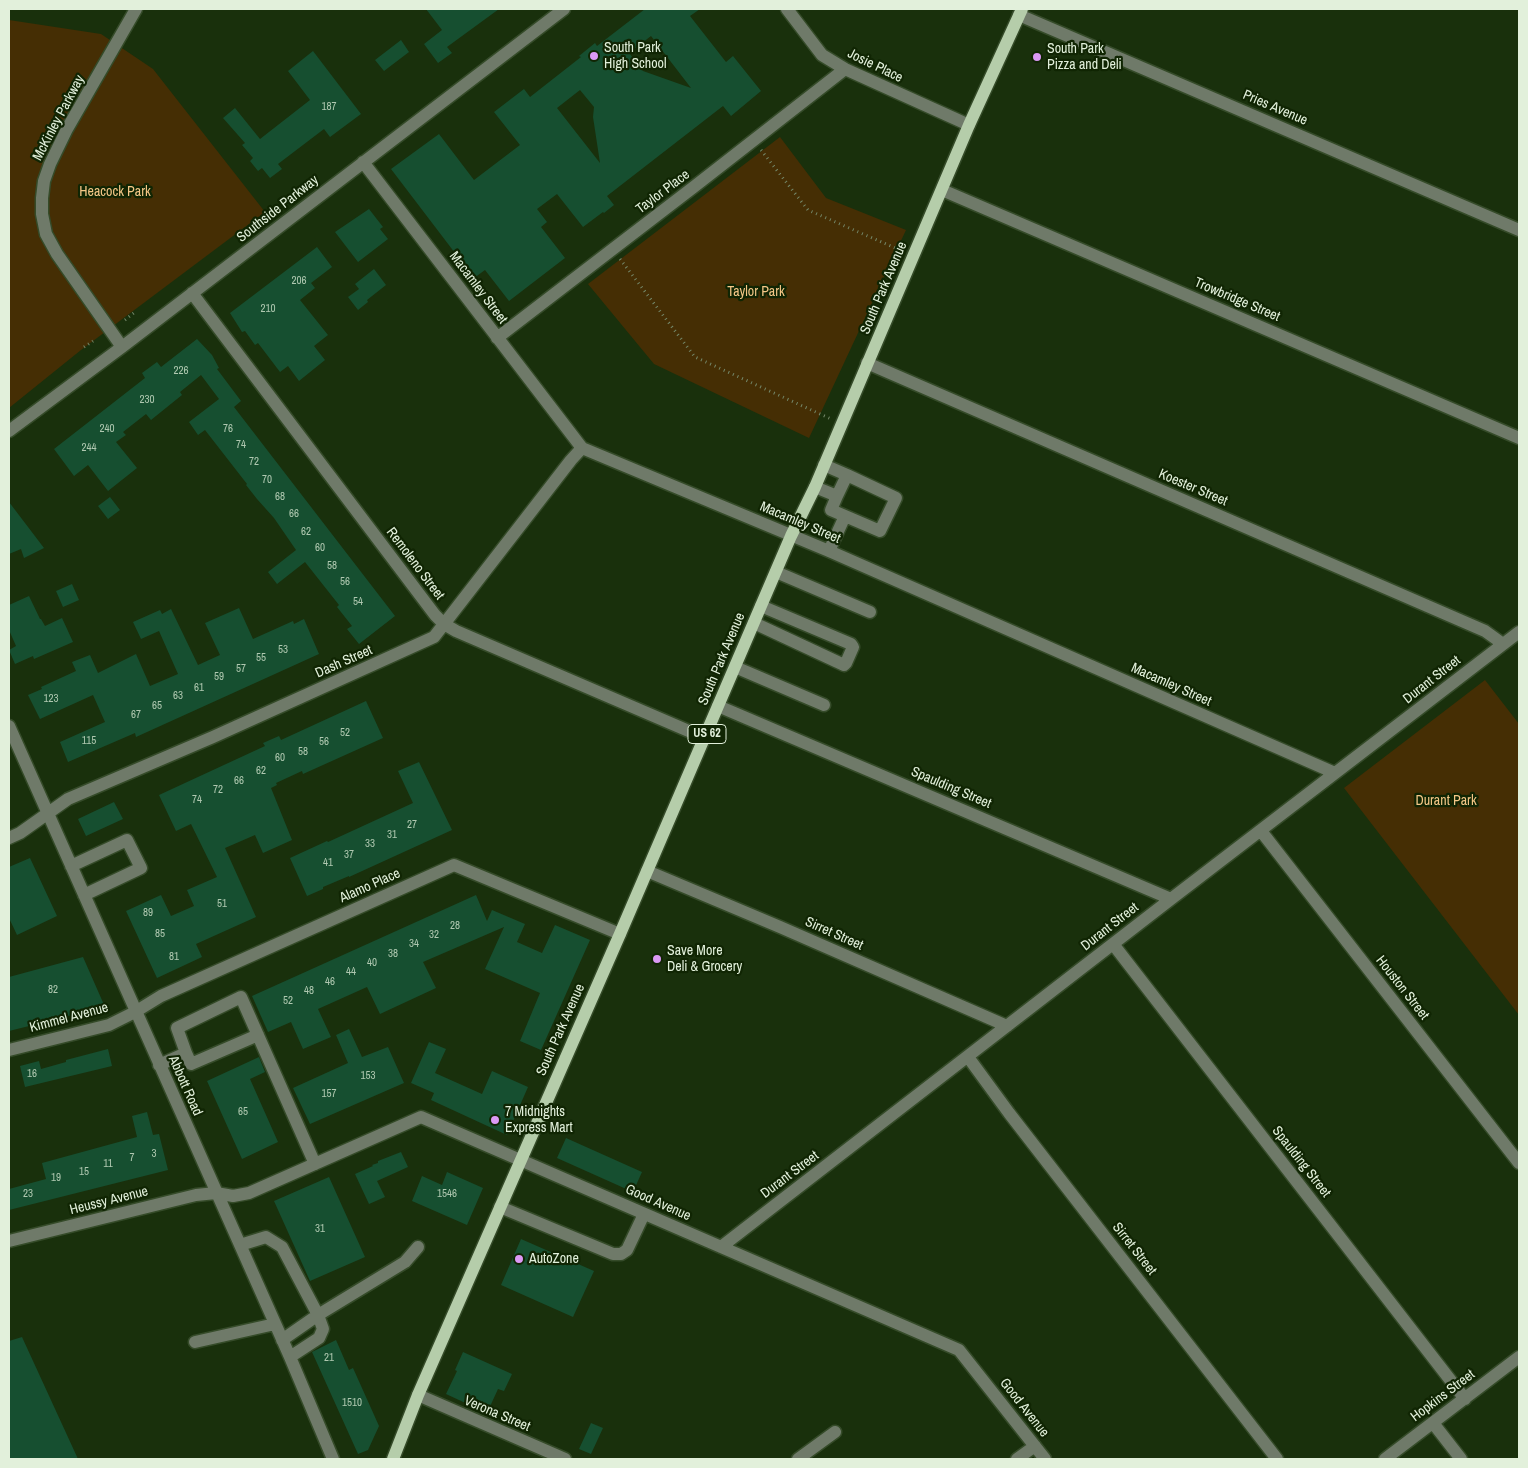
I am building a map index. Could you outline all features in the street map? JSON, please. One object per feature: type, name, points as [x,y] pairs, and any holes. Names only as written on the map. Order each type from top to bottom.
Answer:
[{"type":"main road","name":"South Park Avenue","points":[[393,1459],[418,1395],[620,934],[791,536],[815,487],[969,125],[1020,12]]},
{"type":"street","name":"McKinley Parkway","points":[[122,347],[56,254],[46,234],[42,214],[42,198],[44,181],[50,164],[67,128],[136,9]]},
{"type":"street","name":"Josie Place","points":[[787,9],[822,55],[844,69],[969,125]]},
{"type":"street","name":"Southside Parkway","points":[[9,431],[192,294],[556,11]]},
{"type":"street","name":"Pries Avenue","points":[[1020,12],[1519,230]]},
{"type":"street","name":"Taylor Place","points":[[497,338],[844,69]]},
{"type":"street","name":"Macamley Street","points":[[363,162],[582,448],[829,551],[1335,773]]},
{"type":"street","name":"Trowbridge Street","points":[[942,190],[1519,438]]},
{"type":"street","name":"Remoleno Street","points":[[192,294],[429,607],[444,624],[456,631],[705,738]]},
{"type":"street","name":"Koester Street","points":[[868,364],[1485,631],[1503,644]]},
{"type":"street","name":"Dash Street","points":[[9,838],[20,833],[68,799],[213,738],[434,637],[582,448]]},
{"type":"street","points":[[824,465],[896,498],[880,531],[831,510],[847,476]]},
{"type":"street","points":[[815,487],[837,496]]},
{"type":"street","points":[[829,551],[845,516]]},
{"type":"street","points":[[776,572],[870,612]]},
{"type":"street","points":[[754,623],[844,665],[846,663],[852,647],[851,644],[761,606]]},
{"type":"street","name":"Durant Street","points":[[721,1247],[1519,632]]},
{"type":"street","points":[[735,667],[824,705]]},
{"type":"street","name":"Spaulding Street","points":[[718,706],[1171,899]]},
{"type":"street","name":"Abbott Road","points":[[9,726],[135,1012],[276,1324],[333,1459]]},
{"type":"street","name":"Houston Street","points":[[1261,831],[1519,1163]]},
{"type":"street","points":[[71,866],[127,840],[141,868],[84,895]]},
{"type":"street","name":"Alamo Place","points":[[135,1012],[161,996],[454,865],[620,934]]},
{"type":"street","name":"Sirret Street","points":[[647,871],[1007,1026]]},
{"type":"street","name":"Spaulding Street","points":[[1113,944],[1465,1399]]},
{"type":"street","points":[[258,1035],[191,1064],[176,1028],[241,998],[258,1035],[314,1164]]},
{"type":"street","name":"Kimmel Avenue","points":[[9,1050],[109,1025],[135,1012]]},
{"type":"street","points":[[159,1065],[186,1052]]},
{"type":"street","name":"Sirret Street","points":[[968,1056],[1015,1121],[1277,1459]]},
{"type":"street","name":"Good Avenue","points":[[216,1193],[233,1196],[249,1193],[421,1117],[960,1350],[1045,1459]]},
{"type":"street","name":"Heussy Avenue","points":[[9,1241],[196,1195],[216,1193]]},
{"type":"street","points":[[500,1207],[614,1254],[621,1254],[627,1250],[644,1214]]},
{"type":"street","points":[[240,1245],[266,1237],[282,1247],[318,1314],[323,1329],[318,1338],[290,1357]]},
{"type":"street","points":[[282,1340],[318,1314],[405,1262],[418,1247]]},
{"type":"street","points":[[195,1342],[276,1324]]},
{"type":"street","name":"Hopkins Street","points":[[1386,1459],[1519,1357]]},
{"type":"street","name":"Verona Street","points":[[418,1395],[565,1459]]},
{"type":"street","points":[[1433,1423],[1461,1459]]},
{"type":"street","points":[[798,1459],[835,1432]]},
{"type":"street","points":[[1017,1459],[1035,1446]]},
{"type":"path","points":[[760,149],[808,210],[914,256]]},
{"type":"path","points":[[618,257],[695,357],[841,424]]},
{"type":"path","points":[[125,320],[135,312]]},
{"type":"path","points":[[84,347],[93,341]]},
{"type":"green space","name":"Heacock Park","points":[[9,20],[101,34],[153,69],[265,212],[81,350],[9,408]]},
{"type":"green space","name":"Taylor Park","points":[[780,137],[826,198],[906,230],[809,438],[654,364],[588,284]]},
{"type":"green space","name":"Durant Park","points":[[1485,680],[1519,724],[1519,1015],[1344,788]]},
{"type":"building","points":[[426,9],[499,9],[447,47],[452,53],[438,63],[424,44],[442,30]]},
{"type":"building","points":[[645,9],[700,9],[690,16],[726,62],[733,56],[761,91],[731,116],[723,106],[607,196],[614,205],[583,227],[557,194],[537,209],[547,222],[541,227],[565,258],[509,301],[485,270],[474,278],[391,169],[439,134],[474,180],[520,145],[494,112],[524,89],[530,97],[581,57],[579,56],[595,43],[597,46]],"holes":[[[651,36],[691,88],[643,71],[629,53]],[[580,90],[594,107],[593,117],[600,163],[557,108]]]},
{"type":"building","points":[[401,40],[409,52],[384,71],[375,60]]},
{"type":"building","points":[[313,51],[361,114],[330,137],[324,129],[278,164],[282,169],[270,178],[262,168],[258,171],[250,161],[253,158],[242,145],[245,143],[223,118],[235,108],[260,139],[310,100],[288,71]]},
{"type":"building","points":[[369,209],[383,227],[380,229],[388,239],[358,262],[335,232]]},
{"type":"building","points":[[317,247],[332,267],[311,283],[315,288],[300,300],[328,335],[314,346],[325,360],[299,381],[288,366],[280,372],[258,343],[255,345],[245,331],[242,332],[230,313]]},
{"type":"building","points":[[374,269],[386,285],[358,310],[348,297],[359,289],[355,284]]},
{"type":"building","points":[[197,339],[212,355],[219,368],[217,369],[241,401],[234,407],[395,616],[359,644],[347,629],[352,626],[337,607],[339,605],[305,562],[277,584],[268,572],[296,550],[274,518],[246,485],[205,430],[198,435],[189,422],[219,399],[201,375],[180,392],[182,395],[151,420],[146,414],[123,432],[126,435],[116,442],[137,468],[108,491],[88,465],[74,476],[54,449],[145,378],[142,373],[157,362],[161,367]]},
{"type":"building","points":[[110,497],[120,510],[108,519],[98,506]]},
{"type":"building","points":[[9,502],[44,548],[24,558],[21,549],[9,554]]},
{"type":"building","points":[[72,584],[79,600],[63,607],[56,591]]},
{"type":"building","points":[[29,596],[45,626],[62,618],[73,642],[34,659],[33,656],[15,664],[9,650],[16,646],[9,630],[9,605]]},
{"type":"building","points":[[239,608],[253,639],[293,621],[294,624],[304,619],[319,654],[136,737],[135,733],[68,762],[60,742],[105,722],[93,695],[40,719],[28,695],[76,671],[72,662],[90,655],[98,673],[136,654],[150,686],[178,674],[159,631],[141,639],[133,622],[160,610],[162,614],[171,609],[198,665],[220,655],[205,623]]},
{"type":"building","points":[[366,701],[383,738],[303,774],[302,771],[276,783],[277,785],[271,788],[292,840],[263,853],[255,835],[225,848],[256,917],[196,944],[202,957],[157,978],[126,911],[161,895],[171,916],[194,906],[187,890],[217,877],[191,824],[176,831],[159,795],[265,746],[263,743],[279,736],[281,740]]},
{"type":"building","points":[[419,762],[452,830],[323,887],[323,889],[307,896],[290,858],[413,803],[398,771]]},
{"type":"building","points":[[114,802],[123,819],[86,836],[78,819]]},
{"type":"building","points":[[30,858],[57,916],[17,935],[9,918],[9,867]]},
{"type":"building","points":[[476,895],[487,921],[492,910],[525,924],[517,942],[542,953],[555,925],[590,940],[541,1050],[520,1041],[540,993],[485,969],[504,927],[423,962],[436,988],[380,1014],[367,987],[318,1009],[331,1037],[303,1049],[291,1022],[268,1032],[252,996]]},
{"type":"building","points":[[83,957],[105,1007],[9,1031],[9,977]]},
{"type":"building","points":[[349,1029],[362,1057],[388,1047],[404,1083],[310,1124],[293,1088],[348,1063],[336,1035]]},
{"type":"building","points":[[429,1042],[446,1049],[435,1073],[482,1094],[492,1071],[528,1087],[507,1135],[431,1100],[434,1093],[411,1083]]},
{"type":"building","points":[[108,1049],[112,1066],[25,1087],[20,1066],[39,1061],[41,1069]]},
{"type":"building","points":[[259,1057],[265,1072],[250,1079],[278,1142],[242,1159],[207,1081]]},
{"type":"building","points":[[147,1112],[153,1135],[159,1134],[168,1170],[9,1210],[9,1189],[46,1179],[42,1163],[137,1137],[132,1116]]},
{"type":"building","points":[[566,1138],[642,1172],[633,1192],[557,1158]]},
{"type":"building","points":[[401,1152],[408,1167],[377,1181],[385,1197],[369,1204],[355,1174],[373,1166],[378,1161]]},
{"type":"building","points":[[447,1172],[483,1188],[467,1225],[412,1201],[422,1176],[442,1185]]},
{"type":"building","points":[[329,1177],[365,1257],[310,1281],[274,1201]]},
{"type":"building","points":[[521,1239],[594,1271],[573,1317],[501,1285]]},
{"type":"building","points":[[22,1337],[78,1459],[9,1459],[9,1341]]},
{"type":"building","points":[[336,1340],[349,1370],[353,1368],[379,1426],[368,1450],[358,1454],[312,1352]]},
{"type":"building","points":[[463,1352],[512,1374],[504,1391],[498,1389],[487,1413],[446,1394],[457,1371],[455,1370]]},
{"type":"building","points":[[591,1423],[603,1428],[591,1454],[579,1449]]},
{"type":"place","name":"South Park High School","points":[[594,56]]},
{"type":"place","name":"South Park Pizza and Deli","points":[[1037,57]]},
{"type":"place","name":"Save More Deli & Grocery","points":[[657,959]]},
{"type":"place","name":"7 Midnights Express Mart","points":[[495,1120]]},
{"type":"place","name":"AutoZone","points":[[519,1259]]}]
